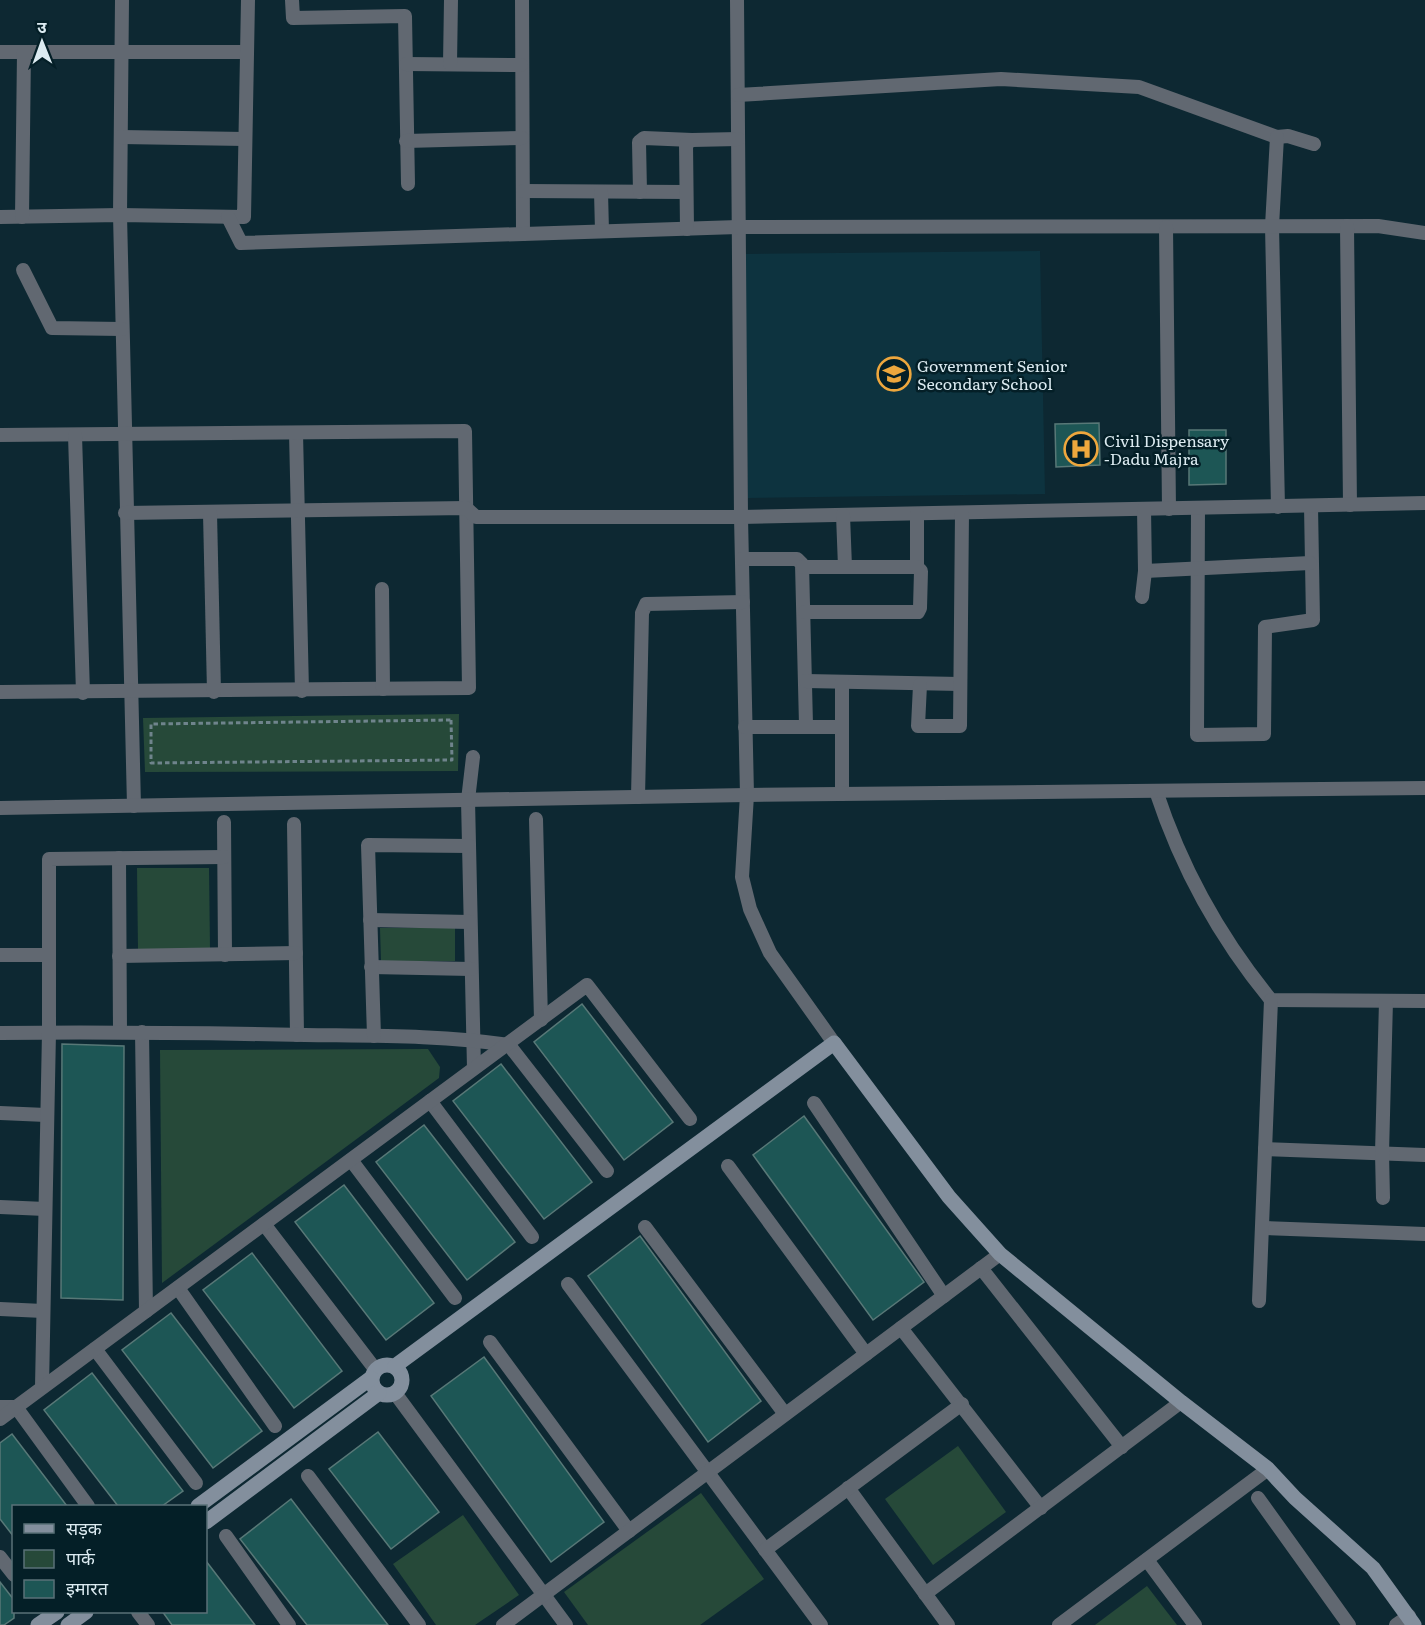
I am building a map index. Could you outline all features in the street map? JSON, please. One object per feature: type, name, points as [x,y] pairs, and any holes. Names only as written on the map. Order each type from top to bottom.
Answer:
[{"type":"street","points":[[122,0],[120,215],[125,513],[134,806]]},
{"type":"street","points":[[0,218],[120,215],[244,217],[248,0]]},
{"type":"street","points":[[292,0],[293,18],[405,16],[408,184]]},
{"type":"street","points":[[450,64],[451,0]]},
{"type":"street","points":[[522,0],[523,234]]},
{"type":"street","points":[[737,0],[741,517],[747,795],[742,877],[750,909],[770,953],[834,1043],[949,1197],[1000,1254],[1181,1402],[1268,1469],[1295,1498],[1373,1568],[1406,1622]]},
{"type":"street","points":[[0,52],[247,52]]},
{"type":"street","points":[[22,217],[24,52]]},
{"type":"street","points":[[406,64],[521,65]]},
{"type":"street","points":[[738,95],[1001,80],[1139,87],[1277,137],[1288,136],[1314,144]]},
{"type":"street","points":[[121,137],[245,139]]},
{"type":"street","points":[[1277,137],[1272,226],[1278,507]]},
{"type":"street","points":[[406,141],[522,138]]},
{"type":"street","points":[[640,192],[639,142],[644,138],[692,140],[738,138]]},
{"type":"street","points":[[687,229],[684,148],[692,140]]},
{"type":"street","points":[[523,191],[686,192]]},
{"type":"street","points":[[601,192],[602,231]]},
{"type":"street","points":[[228,217],[241,243],[738,227],[1378,226],[1425,233]]},
{"type":"street","points":[[1166,226],[1169,509]]},
{"type":"street","points":[[1347,226],[1350,505]]},
{"type":"street","points":[[23,270],[52,328],[122,329]]},
{"type":"street","points":[[0,435],[465,431],[469,688],[130,693],[0,692]]},
{"type":"street","points":[[296,433],[302,691]]},
{"type":"street","points":[[75,435],[83,693]]},
{"type":"street","points":[[125,513],[466,508],[476,517],[741,517],[1425,504]]},
{"type":"street","points":[[1198,508],[1197,735],[1264,734],[1265,627],[1313,620],[1310,563],[1311,506]]},
{"type":"street","points":[[1142,597],[1145,571],[1144,509]]},
{"type":"street","points":[[210,513],[214,692]]},
{"type":"street","points":[[920,685],[918,726],[960,726],[962,513]]},
{"type":"street","points":[[805,612],[918,612],[921,571],[917,567],[917,514]]},
{"type":"street","points":[[843,515],[845,567]]},
{"type":"street","points":[[742,559],[797,559],[803,567],[806,725]]},
{"type":"street","points":[[1145,571],[1310,563]]},
{"type":"street","points":[[803,567],[917,567]]},
{"type":"street","points":[[382,589],[383,689]]},
{"type":"street","points":[[638,797],[642,613],[646,604],[743,602]]},
{"type":"street","points":[[806,681],[960,684]]},
{"type":"street","points":[[842,682],[842,794]]},
{"type":"street","points":[[746,727],[806,725],[842,727]]},
{"type":"street","points":[[473,757],[468,800],[474,1068]]},
{"type":"street","points":[[0,808],[747,795],[1425,788]]},
{"type":"street","points":[[1156,791],[1165,818],[1200,897],[1245,969],[1271,1000],[1259,1300]]},
{"type":"street","points":[[536,819],[541,1020]]},
{"type":"street","points":[[224,822],[225,955]]},
{"type":"street","points":[[294,825],[297,1035]]},
{"type":"street","points":[[374,1036],[368,845],[469,846]]},
{"type":"street","points":[[42,1387],[50,859],[224,857]]},
{"type":"street","points":[[119,858],[120,1032]]},
{"type":"street","points":[[370,920],[470,922]]},
{"type":"street","points":[[119,956],[296,953]]},
{"type":"street","points":[[0,955],[48,955]]},
{"type":"street","points":[[371,968],[471,969]]},
{"type":"street","points":[[0,1419],[474,1068],[509,1045],[587,985],[690,1119]]},
{"type":"street","points":[[1271,1000],[1425,1001]]},
{"type":"street","points":[[1383,1198],[1386,1001]]},
{"type":"street","points":[[142,1032],[146,1311]]},
{"type":"street","points":[[0,1033],[142,1032],[374,1036],[474,1040],[509,1045],[607,1171]]},
{"type":"street","points":[[395,1366],[834,1043]]},
{"type":"street","points":[[430,1101],[532,1237]]},
{"type":"street","points":[[814,1102],[944,1296]]},
{"type":"street","points":[[0,1113],[46,1115]]},
{"type":"street","points":[[1266,1149],[1425,1155]]},
{"type":"street","points":[[351,1160],[455,1298]]},
{"type":"street","points":[[728,1166],[866,1354]]},
{"type":"street","points":[[0,1207],[45,1209]]},
{"type":"street","points":[[264,1224],[373,1374],[379,1393]]},
{"type":"street","points":[[645,1227],[785,1414]]},
{"type":"street","points":[[1262,1228],[1425,1234]]},
{"type":"street","points":[[503,1625],[1000,1254]]},
{"type":"street","points":[[981,1268],[1122,1447]]},
{"type":"street","points":[[568,1284],[821,1625]]},
{"type":"street","points":[[178,1288],[274,1426]]},
{"type":"street","points":[[0,1309],[43,1311]]},
{"type":"street","points":[[901,1328],[1041,1508]]},
{"type":"street","points":[[490,1342],[629,1531]]},
{"type":"street","points":[[95,1349],[196,1483]]},
{"type":"street","points":[[199,1505],[388,1364],[395,1366],[402,1376],[400,1388],[395,1393],[390,1395],[379,1393],[207,1521]]},
{"type":"street","points":[[395,1393],[566,1625]]},
{"type":"street","points":[[925,1594],[1181,1402]]},
{"type":"street","points":[[765,1550],[962,1404]]},
{"type":"street","points":[[0,1407],[16,1407]]},
{"type":"street","points":[[16,1407],[87,1505]]},
{"type":"street","points":[[1059,1625],[1268,1469]]},
{"type":"street","points":[[308,1476],[419,1625]]},
{"type":"street","points":[[848,1488],[948,1625]]},
{"type":"street","points":[[1258,1498],[1349,1625]]},
{"type":"street","points":[[226,1536],[289,1625]]},
{"type":"street","points":[[0,1557],[12,1572]]},
{"type":"street","points":[[1147,1560],[1195,1625]]},
{"type":"street","points":[[38,1625],[54,1613]]},
{"type":"street","points":[[68,1625],[83,1613]]},
{"type":"path","points":[[451,720],[452,760],[151,763],[151,724],[451,720]]},
{"type":"shaded area","name":"Government Senior Secondary School","points":[[1040,251],[1045,494],[748,498],[745,254]]},
{"type":"green space","points":[[459,714],[458,771],[145,772],[143,718]]},
{"type":"green space","points":[[137,868],[209,868],[210,949],[138,950]]},
{"type":"green space","points":[[380,928],[455,928],[455,961],[381,961]]},
{"type":"green space","points":[[428,1049],[440,1067],[439,1078],[162,1283],[160,1050]]},
{"type":"green space","points":[[958,1446],[1006,1512],[933,1565],[885,1499]]},
{"type":"green space","points":[[701,1493],[764,1579],[700,1625],[588,1625],[564,1592]]},
{"type":"green space","points":[[463,1515],[519,1595],[475,1625],[436,1625],[393,1564]]},
{"type":"green space","points":[[1147,1586],[1177,1625],[1095,1625]]},
{"type":"building","points":[[1099,423],[1100,465],[1056,467],[1055,424]]},
{"type":"building","points":[[1189,430],[1226,430],[1226,484],[1189,485]]},
{"type":"building","points":[[582,1004],[673,1122],[624,1160],[534,1042]]},
{"type":"building","points":[[62,1044],[124,1046],[123,1300],[61,1298]]},
{"type":"building","points":[[501,1064],[592,1182],[544,1219],[453,1101]]},
{"type":"building","points":[[804,1116],[924,1282],[873,1320],[753,1155]]},
{"type":"building","points":[[424,1125],[515,1242],[467,1280],[376,1162]]},
{"type":"building","points":[[344,1185],[434,1303],[386,1340],[295,1222]]},
{"type":"building","points":[[640,1236],[761,1401],[708,1442],[588,1276]]},
{"type":"building","points":[[252,1253],[342,1371],[294,1408],[203,1290]]},
{"type":"building","points":[[171,1313],[262,1431],[213,1468],[122,1350]]},
{"type":"building","points":[[484,1357],[604,1522],[551,1562],[431,1396]]},
{"type":"building","points":[[92,1373],[183,1491],[163,1505],[117,1505],[44,1410]]},
{"type":"building","points":[[378,1432],[439,1512],[391,1549],[329,1469]]},
{"type":"building","points":[[12,1434],[66,1505],[12,1505],[12,1534],[0,1519],[0,1443]]},
{"type":"building","points":[[291,1499],[388,1625],[307,1625],[240,1539]]},
{"type":"building","points":[[207,1562],[255,1625],[172,1625],[163,1613],[207,1613]]},
{"type":"building","points":[[0,1582],[12,1597],[14,1618],[0,1625]]},
{"type":"place","name":"Government Senior Secondary School","points":[[894,374]]},
{"type":"place","name":"Civil Dispensary -Dadu Majra","points":[[1081,449]]}]
